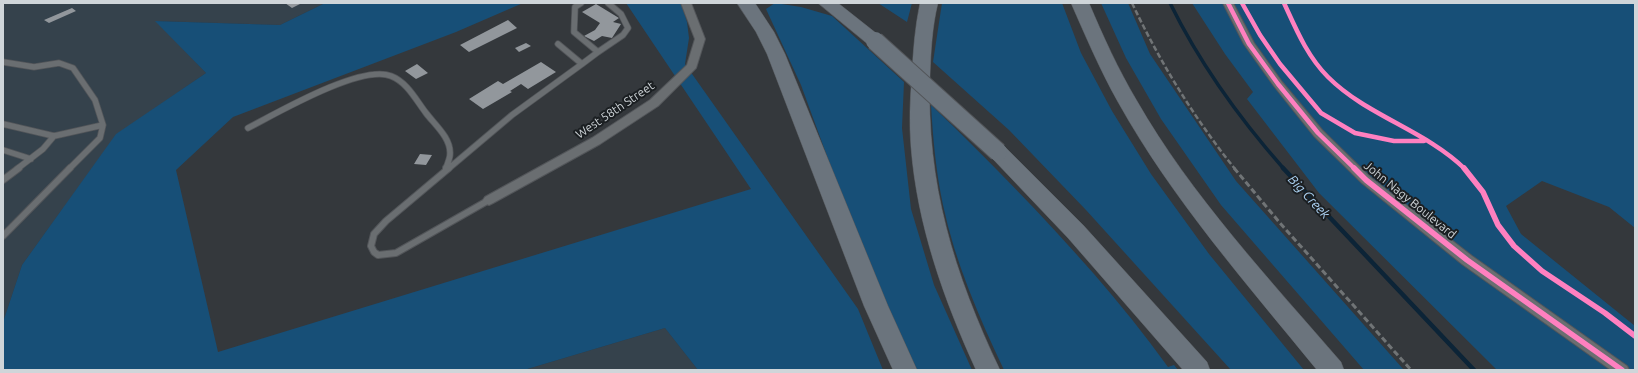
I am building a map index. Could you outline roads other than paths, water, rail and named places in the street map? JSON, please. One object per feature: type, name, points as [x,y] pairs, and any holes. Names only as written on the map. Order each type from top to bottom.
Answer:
[{"type":"highway","points":[[746,3],[765,32],[776,54],[876,306],[905,370]]},
{"type":"highway","points":[[827,3],[875,41],[998,152],[1076,232],[1198,370]]},
{"type":"highway","points":[[929,3],[922,50],[919,96],[920,137],[924,171],[942,252],[957,297],[988,370]]},
{"type":"highway","points":[[1080,3],[1091,31],[1117,82],[1169,165],[1196,203],[1252,274],[1332,370]]},
{"type":"street","name":"West 58th Street","points":[[489,200],[596,141],[648,107],[692,66],[700,40],[686,3]]},
{"type":"street","name":"John Nagy Boulevard","points":[[1228,3],[1249,44],[1278,84],[1318,133],[1366,180],[1467,260],[1622,370]]},
{"type":"lane","points":[[581,3],[575,7],[574,32],[598,52]]},
{"type":"lane","points":[[489,200],[396,253],[378,255],[374,252],[371,246],[374,234],[386,221],[446,170],[512,115],[623,35],[628,28],[626,19],[619,11],[608,3]]},
{"type":"lane","points":[[558,44],[582,64]]},
{"type":"lane","points":[[3,62],[34,67],[59,63],[73,68],[95,100],[103,125],[100,138],[3,236]]},
{"type":"lane","points":[[248,128],[338,84],[369,74],[386,74],[397,79],[407,88],[447,141],[450,155],[446,170]]},
{"type":"lane","points":[[3,124],[54,136],[103,125]]},
{"type":"lane","points":[[3,180],[43,149],[54,136]]},
{"type":"lane","points":[[3,150],[31,159]]},
{"type":"waterway","name":"Big Creek","points":[[1170,3],[1194,48],[1221,90],[1251,130],[1284,169]]},
{"type":"waterway","name":"Big Creek","points":[[1283,168],[1474,370]]},
{"type":"railway","points":[[1132,3],[1154,47],[1192,110],[1235,169]]},
{"type":"railway","points":[[1234,168],[1280,223],[1411,370]]}]
